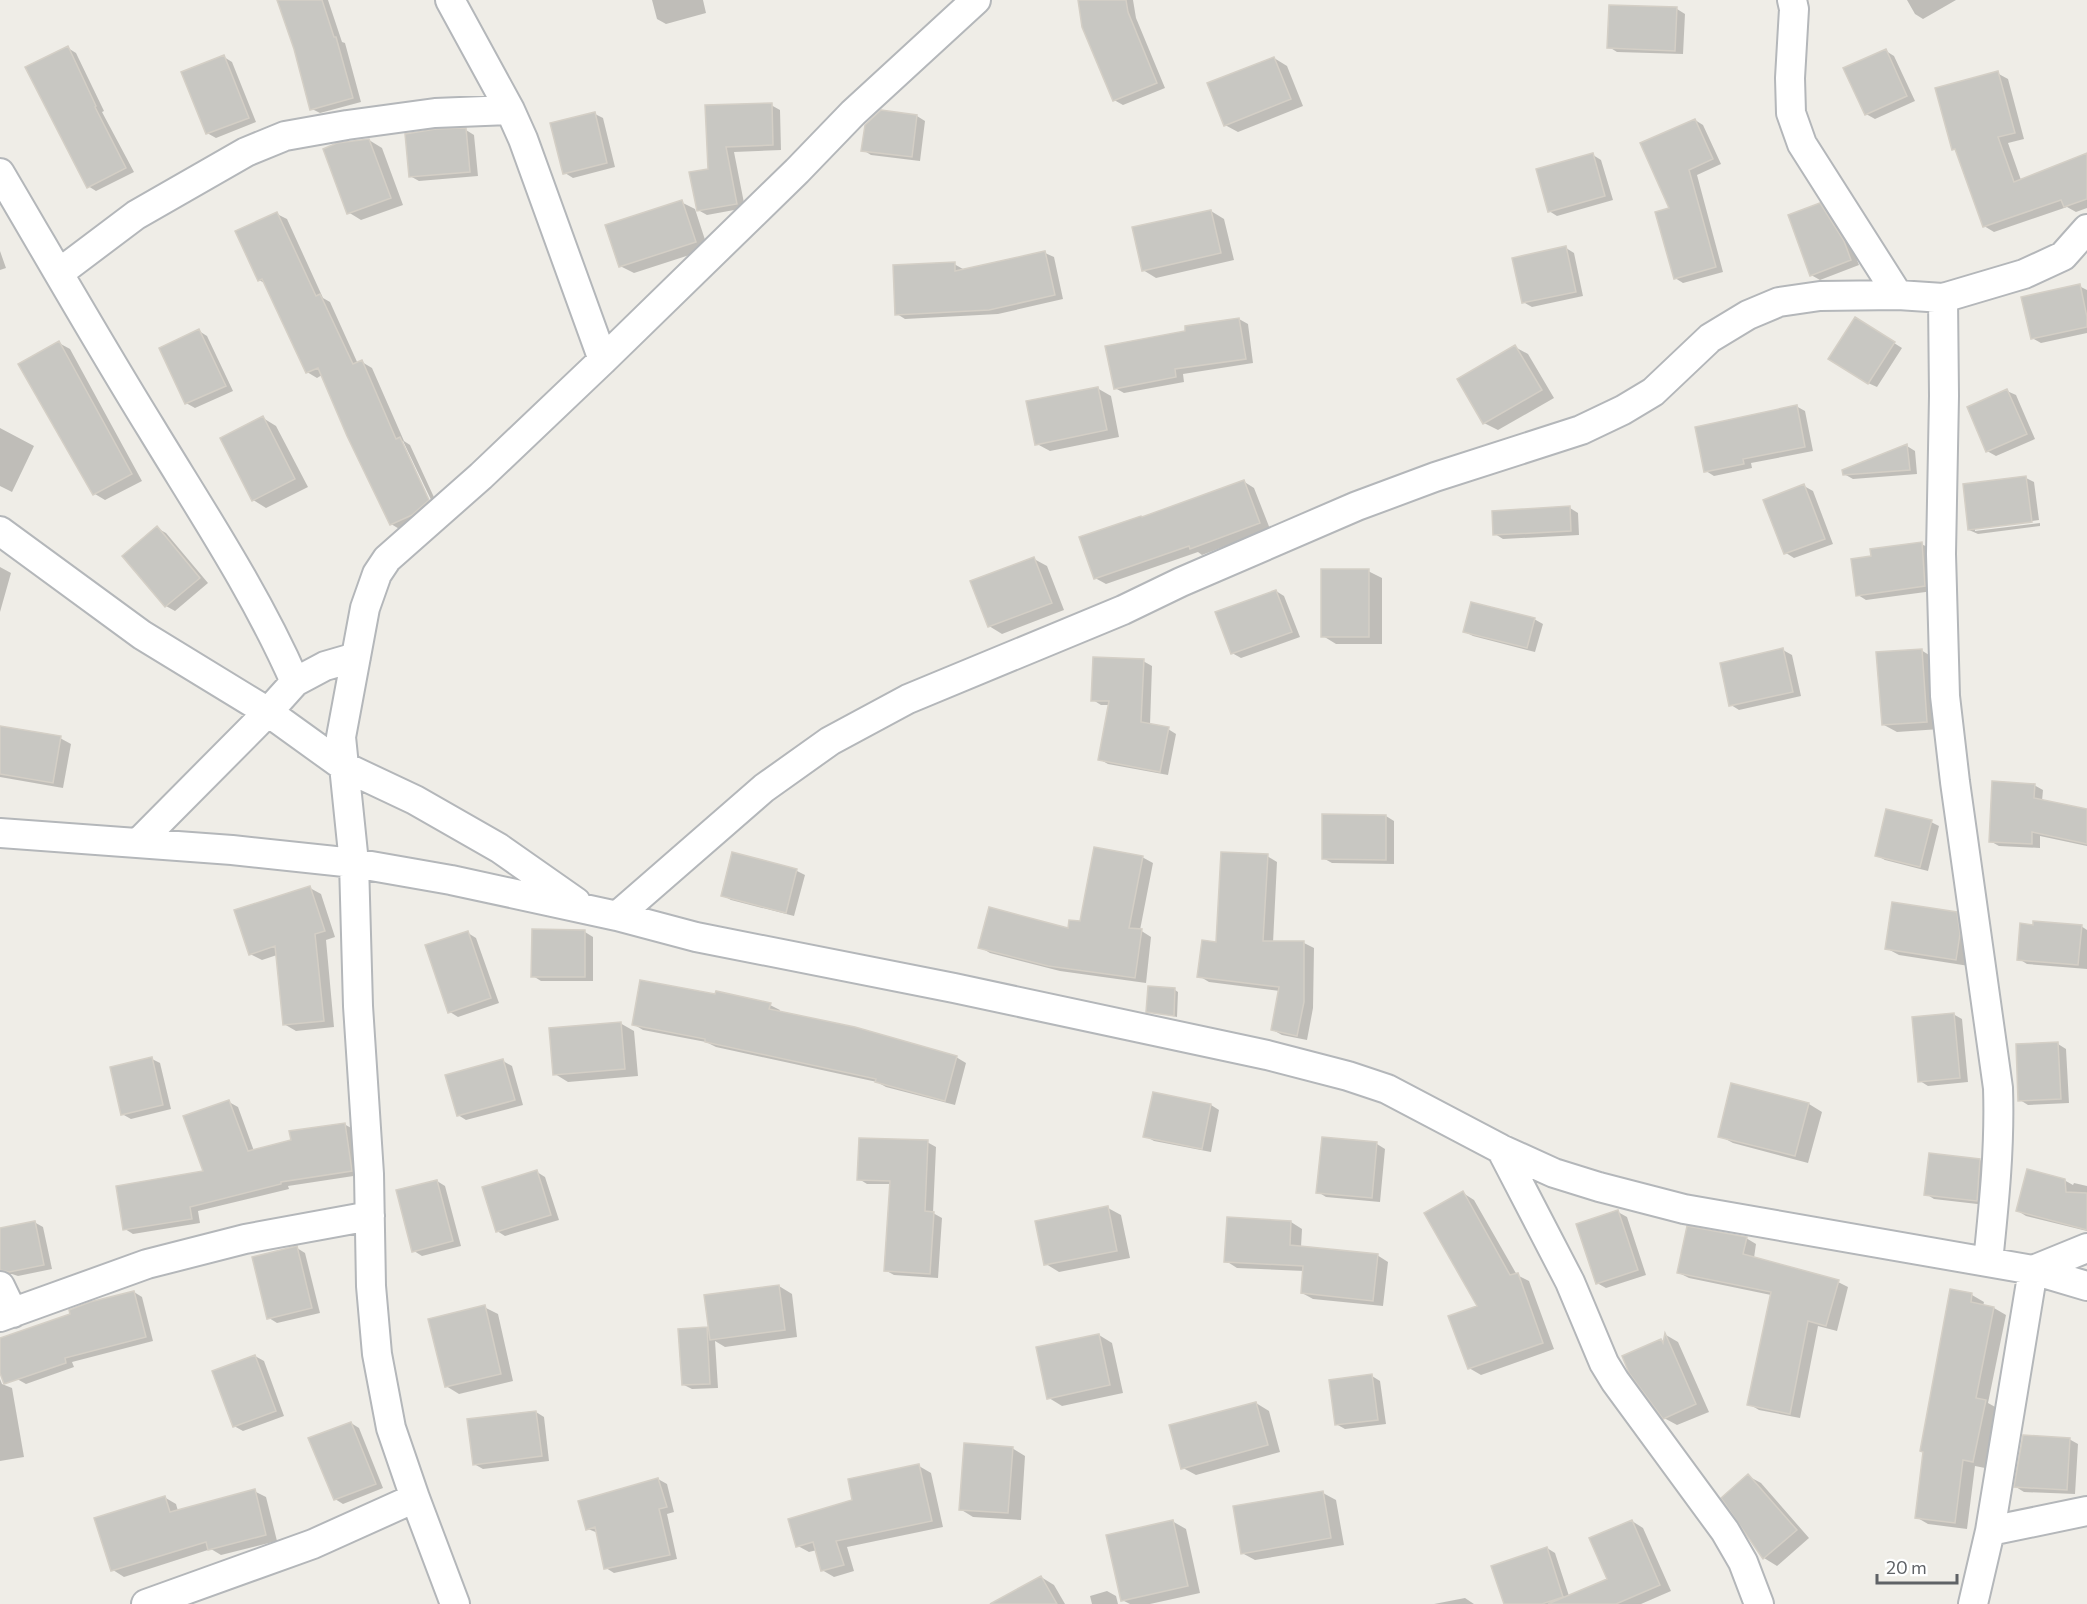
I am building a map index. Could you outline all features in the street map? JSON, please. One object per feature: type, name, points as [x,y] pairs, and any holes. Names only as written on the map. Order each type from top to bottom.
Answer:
[{"type":"street","points":[[455,1604],[415,1498],[392,1428],[377,1354],[371,1286],[369,1174],[358,1006],[354,863],[341,737],[365,608],[377,574],[387,559],[480,476],[603,360],[797,171],[853,113],[976,0]]},
{"type":"street","points":[[1792,0],[1794,20],[1790,78],[1791,113],[1802,144],[1898,295]]},
{"type":"street","points":[[457,5],[523,139],[603,360]]},
{"type":"street","points":[[59,273],[136,214],[246,152],[285,136],[435,113],[510,110]]},
{"type":"street","points":[[0,173],[120,378],[246,584],[295,682]]},
{"type":"street","points":[[617,916],[764,788],[830,741],[908,699],[1123,610],[1181,582],[1357,506],[1435,477],[1581,430],[1623,410],[1653,392],[1710,338],[1748,315],[1779,302],[1820,296],[1898,295],[1942,298],[2024,274],[2063,256],[2087,229]]},
{"type":"street","points":[[1942,298],[1944,396],[1941,554],[1945,696],[1998,1088],[1998,1166],[1988,1262]]},
{"type":"street","points":[[0,531],[142,635],[268,712],[343,766],[415,800],[499,848],[585,909]]},
{"type":"street","points":[[139,842],[295,682],[325,666],[356,657]]},
{"type":"street","points":[[0,832],[139,842],[354,863],[451,880],[617,916],[696,937],[964,990],[1267,1055],[1348,1076],[1387,1089],[1501,1149],[1554,1173],[1599,1187],[1684,1209],[2033,1270],[2087,1286]]},
{"type":"street","points":[[1501,1149],[1570,1282],[1604,1363],[1615,1382],[1725,1531],[1743,1562],[1759,1604]]},
{"type":"street","points":[[0,1286],[6,1315],[147,1264],[245,1239],[370,1216]]},
{"type":"street","points":[[2033,1270],[2087,1248]]},
{"type":"street","points":[[1972,1604],[1990,1531],[2033,1270]]},
{"type":"street","points":[[146,1604],[313,1544],[415,1498]]},
{"type":"street","points":[[1990,1531],[2087,1511]]},
{"type":"building","points":[[277,0],[322,0],[334,37],[336,37],[353,98],[310,110],[294,49]]},
{"type":"building","points":[[1078,0],[1126,0],[1128,12],[1157,83],[1113,101],[1082,27]]},
{"type":"building","points":[[1609,5],[1677,7],[1675,51],[1607,48]]},
{"type":"building","points":[[68,46],[95,107],[126,168],[87,188],[25,67]]},
{"type":"building","points":[[1886,49],[1907,96],[1865,115],[1843,68]]},
{"type":"building","points":[[224,55],[249,118],[206,134],[181,72]]},
{"type":"building","points":[[1274,57],[1291,99],[1224,126],[1207,83]]},
{"type":"building","points":[[1998,71],[2015,133],[1998,137],[2014,182],[2087,153],[2087,199],[2064,207],[2061,200],[1983,227],[1955,149],[1952,150],[1935,88]]},
{"type":"building","points":[[772,103],[773,145],[726,147],[737,204],[697,211],[689,172],[708,169],[705,105]]},
{"type":"building","points":[[881,110],[917,115],[912,157],[861,151],[865,125]]},
{"type":"building","points":[[595,112],[607,163],[563,174],[550,123]]},
{"type":"building","points":[[1695,119],[1713,159],[1689,170],[1716,267],[1674,279],[1655,212],[1669,208],[1640,143]]},
{"type":"building","points":[[466,128],[470,172],[409,177],[405,134],[436,129]]},
{"type":"building","points":[[369,139],[391,198],[347,214],[323,149],[337,143]]},
{"type":"building","points":[[1593,153],[1605,196],[1548,212],[1536,169]]},
{"type":"building","points":[[682,200],[696,242],[619,267],[605,225]]},
{"type":"building","points":[[1820,203],[1844,241],[1851,260],[1810,276],[1788,215]]},
{"type":"building","points":[[1211,210],[1221,253],[1142,271],[1132,227]]},
{"type":"building","points":[[277,212],[316,296],[320,294],[353,364],[362,360],[396,439],[400,437],[429,500],[412,515],[390,525],[347,436],[318,368],[306,373],[262,279],[258,281],[235,231]]},
{"type":"building","points":[[1566,246],[1576,292],[1522,303],[1512,258]]},
{"type":"building","points":[[1045,251],[1055,295],[989,310],[895,315],[893,265],[955,262],[955,271]]},
{"type":"building","points":[[2080,284],[2087,327],[2031,339],[2021,297]]},
{"type":"building","points":[[1855,317],[1895,342],[1868,384],[1828,359]]},
{"type":"building","points":[[1239,318],[1246,359],[1175,369],[1176,377],[1114,389],[1105,346],[1185,331],[1185,326]]},
{"type":"building","points":[[199,329],[226,386],[185,404],[159,348]]},
{"type":"building","points":[[59,341],[132,474],[93,495],[18,364]]},
{"type":"building","points":[[1515,345],[1542,390],[1483,424],[1457,379]]},
{"type":"building","points":[[1098,387],[1107,430],[1035,445],[1026,401]]},
{"type":"building","points":[[2007,389],[2027,434],[1986,452],[1967,407]]},
{"type":"building","points":[[1797,405],[1805,447],[1743,459],[1744,464],[1704,472],[1695,427]]},
{"type":"building","points":[[263,416],[295,479],[252,501],[220,438]]},
{"type":"building","points":[[1907,444],[1910,470],[1843,475],[1842,470]]},
{"type":"building","points":[[2026,476],[2032,522],[1968,530],[1963,484]]},
{"type":"building","points":[[1244,480],[1260,523],[1190,549],[1189,546],[1094,579],[1079,537]]},
{"type":"building","points":[[1804,484],[1825,539],[1784,554],[1763,500]]},
{"type":"building","points":[[1570,506],[1571,531],[1493,535],[1492,511]]},
{"type":"building","points":[[157,526],[200,578],[165,607],[122,556]]},
{"type":"building","points":[[1922,542],[1925,586],[1856,596],[1851,559],[1871,556],[1870,549]]},
{"type":"building","points":[[1034,557],[1052,603],[988,627],[970,581]]},
{"type":"building","points":[[1321,569],[1369,569],[1369,637],[1321,637]]},
{"type":"building","points":[[1276,590],[1292,632],[1231,654],[1215,612]]},
{"type":"building","points":[[1471,602],[1535,618],[1527,648],[1463,632]]},
{"type":"building","points":[[1783,648],[1793,692],[1729,706],[1720,663]]},
{"type":"building","points":[[1922,649],[1927,722],[1882,725],[1876,652]]},
{"type":"building","points":[[1093,657],[1144,659],[1141,722],[1169,727],[1160,772],[1098,760],[1109,701],[1091,701]]},
{"type":"building","points":[[0,726],[61,736],[53,783],[0,774]]},
{"type":"building","points":[[1992,781],[2035,784],[2034,798],[2087,809],[2087,844],[2032,832],[2032,844],[1989,842]]},
{"type":"building","points":[[1886,809],[1932,820],[1920,867],[1875,856]]},
{"type":"building","points":[[1322,814],[1386,815],[1386,860],[1322,859]]},
{"type":"building","points":[[1094,847],[1143,856],[1129,928],[1142,929],[1135,978],[1048,966],[978,948],[989,907],[1068,928],[1069,920],[1080,921]]},
{"type":"building","points":[[732,852],[797,869],[786,913],[721,896]]},
{"type":"building","points":[[1221,852],[1268,854],[1263,941],[1304,941],[1304,1002],[1297,1036],[1271,1030],[1279,987],[1197,977],[1202,940],[1216,942]]},
{"type":"building","points":[[310,886],[325,931],[315,934],[324,1021],[283,1025],[275,946],[249,955],[234,910]]},
{"type":"building","points":[[1892,902],[1957,912],[1960,934],[1956,960],[1885,949]]},
{"type":"building","points":[[2033,921],[2082,925],[2078,965],[2017,960],[2020,923],[2033,925]]},
{"type":"building","points":[[532,929],[585,930],[585,977],[531,977]]},
{"type":"building","points":[[468,931],[491,998],[448,1013],[425,945]]},
{"type":"building","points":[[640,980],[715,994],[716,991],[771,1003],[769,1009],[855,1027],[957,1056],[945,1101],[875,1082],[876,1079],[705,1042],[705,1039],[632,1025]]},
{"type":"building","points":[[1148,986],[1175,988],[1174,1016],[1146,1012]]},
{"type":"building","points":[[1954,1013],[1960,1078],[1918,1082],[1912,1017]]},
{"type":"building","points":[[621,1022],[625,1069],[553,1075],[549,1028]]},
{"type":"building","points":[[2058,1042],[2061,1099],[2018,1101],[2016,1044]]},
{"type":"building","points":[[152,1057],[163,1105],[121,1115],[110,1067]]},
{"type":"building","points":[[503,1059],[515,1100],[457,1116],[445,1075]]},
{"type":"building","points":[[1731,1083],[1809,1103],[1795,1156],[1718,1137]]},
{"type":"building","points":[[1153,1092],[1211,1104],[1202,1149],[1143,1137]]},
{"type":"building","points":[[229,1100],[248,1151],[291,1140],[289,1131],[345,1123],[352,1171],[281,1182],[281,1184],[190,1207],[192,1219],[123,1230],[116,1186],[203,1171],[183,1116]]},
{"type":"building","points":[[1322,1137],[1377,1142],[1372,1198],[1316,1193]]},
{"type":"building","points":[[859,1138],[928,1140],[925,1211],[934,1212],[930,1274],[884,1271],[890,1181],[857,1180]]},
{"type":"building","points":[[1929,1153],[1980,1159],[1977,1201],[1924,1195]]},
{"type":"building","points":[[2027,1169],[2065,1179],[2066,1192],[2087,1193],[2087,1230],[2016,1211]]},
{"type":"building","points":[[537,1170],[551,1215],[496,1232],[482,1187]]},
{"type":"building","points":[[437,1180],[453,1241],[412,1252],[396,1190]]},
{"type":"building","points":[[1463,1191],[1510,1275],[1518,1273],[1543,1343],[1468,1369],[1448,1316],[1477,1306],[1424,1213]]},
{"type":"building","points":[[1108,1206],[1117,1251],[1044,1265],[1035,1221]]},
{"type":"building","points":[[1618,1210],[1638,1270],[1596,1284],[1576,1224]]},
{"type":"building","points":[[1227,1217],[1291,1221],[1290,1245],[1378,1254],[1373,1301],[1301,1293],[1303,1266],[1224,1262]]},
{"type":"building","points":[[35,1221],[44,1265],[9,1272],[0,1270],[0,1228]]},
{"type":"building","points":[[1687,1226],[1747,1237],[1743,1254],[1839,1280],[1826,1326],[1808,1321],[1790,1414],[1747,1405],[1771,1292],[1677,1273]]},
{"type":"building","points":[[297,1246],[312,1308],[267,1319],[252,1257]]},
{"type":"building","points":[[779,1285],[785,1330],[710,1340],[704,1295]]},
{"type":"building","points":[[1950,1289],[1972,1293],[1971,1302],[1994,1307],[1976,1398],[1986,1400],[1973,1462],[1963,1460],[1955,1523],[1915,1518],[1923,1452],[1920,1451]]},
{"type":"building","points":[[134,1291],[146,1337],[65,1358],[66,1363],[4,1384],[0,1373],[0,1338],[70,1314],[69,1310],[90,1302]]},
{"type":"building","points":[[485,1305],[501,1374],[445,1387],[428,1319]]},
{"type":"building","points":[[707,1327],[710,1384],[682,1385],[678,1329]]},
{"type":"building","points":[[1665,1333],[1696,1404],[1663,1419],[1629,1373],[1622,1356],[1661,1339],[1663,1343]]},
{"type":"building","points":[[1099,1334],[1110,1385],[1047,1399],[1036,1347]]},
{"type":"building","points":[[255,1355],[276,1411],[233,1427],[212,1371]]},
{"type":"building","points":[[1372,1374],[1378,1420],[1335,1425],[1329,1380]]},
{"type":"building","points":[[1256,1402],[1268,1445],[1181,1469],[1169,1425]]},
{"type":"building","points":[[536,1411],[542,1456],[473,1465],[467,1419]]},
{"type":"building","points":[[351,1422],[376,1484],[334,1500],[308,1438]]},
{"type":"building","points":[[2023,1435],[2070,1438],[2067,1490],[2014,1487]]},
{"type":"building","points":[[964,1443],[1013,1447],[1008,1513],[959,1510]]},
{"type":"building","points":[[919,1464],[932,1521],[836,1541],[844,1565],[821,1571],[813,1542],[796,1547],[788,1519],[852,1500],[848,1479]]},
{"type":"building","points":[[1748,1474],[1797,1530],[1763,1559],[1721,1498]]},
{"type":"building","points":[[658,1478],[667,1507],[659,1509],[670,1555],[604,1569],[595,1527],[586,1530],[578,1501]]},
{"type":"building","points":[[255,1489],[266,1535],[208,1550],[206,1542],[111,1571],[94,1518],[165,1496],[170,1512]]},
{"type":"building","points":[[1323,1491],[1331,1538],[1241,1554],[1233,1506]]},
{"type":"building","points":[[1173,1520],[1188,1586],[1121,1601],[1106,1535]]},
{"type":"building","points":[[1632,1520],[1660,1585],[1616,1604],[1548,1604],[1607,1579],[1589,1538]]},
{"type":"building","points":[[1547,1547],[1563,1597],[1542,1604],[1504,1604],[1491,1566]]},
{"type":"building","points":[[1041,1576],[1057,1604],[990,1604]]}]
